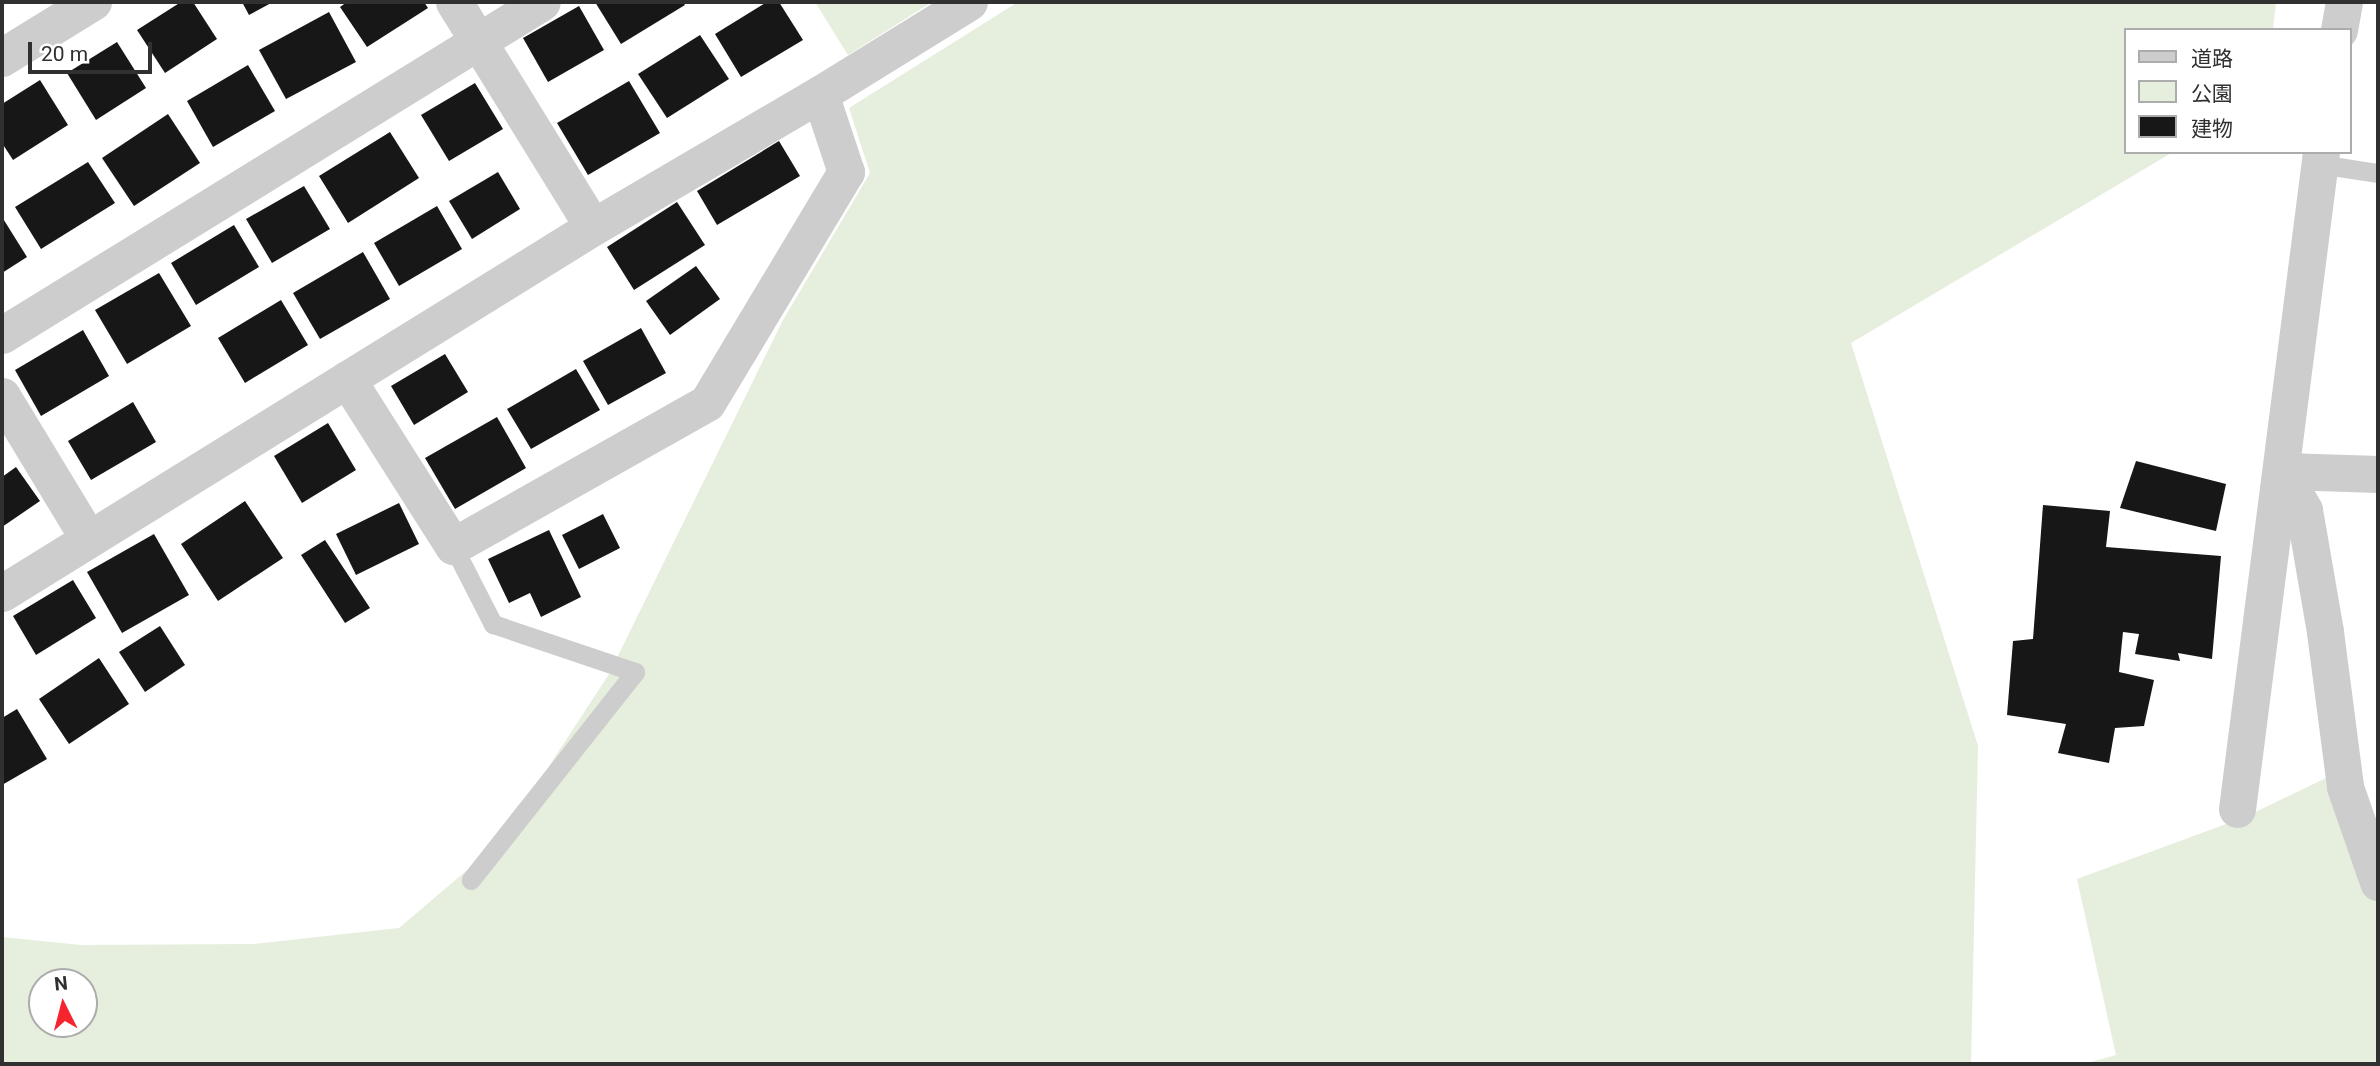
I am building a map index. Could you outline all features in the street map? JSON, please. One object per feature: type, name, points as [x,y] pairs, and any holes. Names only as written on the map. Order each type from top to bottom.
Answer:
[{"type":"street","points":[[2,58],[93,2]]},
{"type":"street","points":[[454,2],[593,227]]},
{"type":"street","points":[[2,335],[542,2]]},
{"type":"street","points":[[2,593],[593,227],[820,94],[969,2]]},
{"type":"street","points":[[2340,28],[2344,2]]},
{"type":"street","points":[[347,379],[453,545],[707,403],[846,172],[820,94]]},
{"type":"street","points":[[2237,809],[2320,158]]},
{"type":"street","points":[[2,396],[88,538]]},
{"type":"street","points":[[2282,471],[2378,474]]},
{"type":"street","points":[[2282,471],[2304,510],[2325,632],[2345,787],[2378,883]]},
{"type":"lane","points":[[2320,158],[2378,173]]},
{"type":"lane","points":[[453,545],[493,624],[635,672],[471,880]]},
{"type":"green space","points":[[815,2],[932,2],[848,55]]},
{"type":"green space","points":[[1018,2],[2276,2],[2273,28],[2124,28],[2124,154],[2170,154],[1851,343],[1978,746],[1971,1064],[2,1064],[2,937],[81,945],[254,944],[399,928],[499,843],[609,674],[783,320],[870,173],[849,108]]},
{"type":"green space","points":[[2326,778],[2378,905],[2378,1064],[2084,1064],[2116,1055],[2077,879],[2245,817]]},
{"type":"building","points":[[181,2],[193,2],[217,39],[165,73],[137,30]]},
{"type":"building","points":[[242,2],[273,2],[249,15]]},
{"type":"building","points":[[347,2],[424,2],[428,8],[367,47],[340,7]]},
{"type":"building","points":[[595,2],[683,2],[685,5],[621,44]]},
{"type":"building","points":[[767,2],[779,2],[803,40],[741,77],[715,34]]},
{"type":"building","points":[[579,6],[604,50],[548,82],[523,38]]},
{"type":"building","points":[[329,12],[356,62],[286,99],[259,50]]},
{"type":"building","points":[[700,35],[729,79],[667,118],[638,74]]},
{"type":"building","points":[[117,42],[146,88],[96,120],[67,73]]},
{"type":"building","points":[[248,65],[275,111],[213,147],[187,101]]},
{"type":"building","points":[[40,80],[68,125],[13,160],[2,143],[2,104]]},
{"type":"building","points":[[629,81],[660,133],[588,175],[557,123]]},
{"type":"building","points":[[475,83],[503,129],[449,161],[421,115]]},
{"type":"building","points":[[168,114],[200,163],[134,206],[102,158]]},
{"type":"building","points":[[390,132],[419,178],[348,223],[319,176]]},
{"type":"building","points":[[779,141],[800,176],[717,225],[697,191]]},
{"type":"building","points":[[88,162],[115,203],[41,249],[15,207]]},
{"type":"building","points":[[498,172],[520,209],[472,239],[449,201]]},
{"type":"building","points":[[304,186],[330,229],[272,263],[246,219]]},
{"type":"building","points":[[677,202],[705,245],[634,290],[607,247]]},
{"type":"building","points":[[437,206],[462,249],[399,286],[374,243]]},
{"type":"building","points":[[2,217],[27,257],[2,273]]},
{"type":"building","points":[[234,225],[259,267],[196,305],[171,263]]},
{"type":"building","points":[[363,252],[390,299],[320,339],[293,293]]},
{"type":"building","points":[[696,266],[720,299],[670,335],[646,301]]},
{"type":"building","points":[[159,273],[191,326],[127,364],[95,310]]},
{"type":"building","points":[[281,300],[308,345],[245,383],[218,338]]},
{"type":"building","points":[[641,328],[666,373],[608,405],[583,361]]},
{"type":"building","points":[[83,330],[109,376],[41,416],[15,370]]},
{"type":"building","points":[[445,354],[468,392],[414,425],[391,386]]},
{"type":"building","points":[[576,369],[600,410],[531,449],[507,409]]},
{"type":"building","points":[[133,402],[156,442],[91,480],[68,441]]},
{"type":"building","points":[[497,417],[526,468],[455,509],[425,458]]},
{"type":"building","points":[[328,423],[356,470],[302,503],[274,456]]},
{"type":"building","points":[[2136,461],[2226,484],[2216,531],[2120,508]]},
{"type":"building","points":[[16,467],[40,501],[2,527],[2,477]]},
{"type":"building","points":[[245,501],[283,558],[218,601],[181,544]]},
{"type":"building","points":[[399,503],[419,544],[356,575],[336,534]]},
{"type":"building","points":[[2043,505],[2110,511],[2106,547],[2221,556],[2212,659],[2178,653],[2180,661],[2135,654],[2139,634],[2123,632],[2119,672],[2154,680],[2144,726],[2115,728],[2109,763],[2058,753],[2066,724],[2007,715],[2013,641],[2033,639]]},
{"type":"building","points":[[603,514],[620,548],[579,569],[562,535]]},
{"type":"building","points":[[549,530],[581,597],[541,617],[530,593],[509,603],[488,559]]},
{"type":"building","points":[[154,534],[189,595],[122,633],[87,572]]},
{"type":"building","points":[[325,540],[370,608],[345,623],[301,555]]},
{"type":"building","points":[[73,580],[96,618],[36,655],[13,616]]},
{"type":"building","points":[[160,626],[185,665],[145,692],[119,652]]},
{"type":"building","points":[[99,658],[129,704],[69,744],[39,699]]},
{"type":"building","points":[[17,709],[47,759],[2,785],[2,718]]}]
